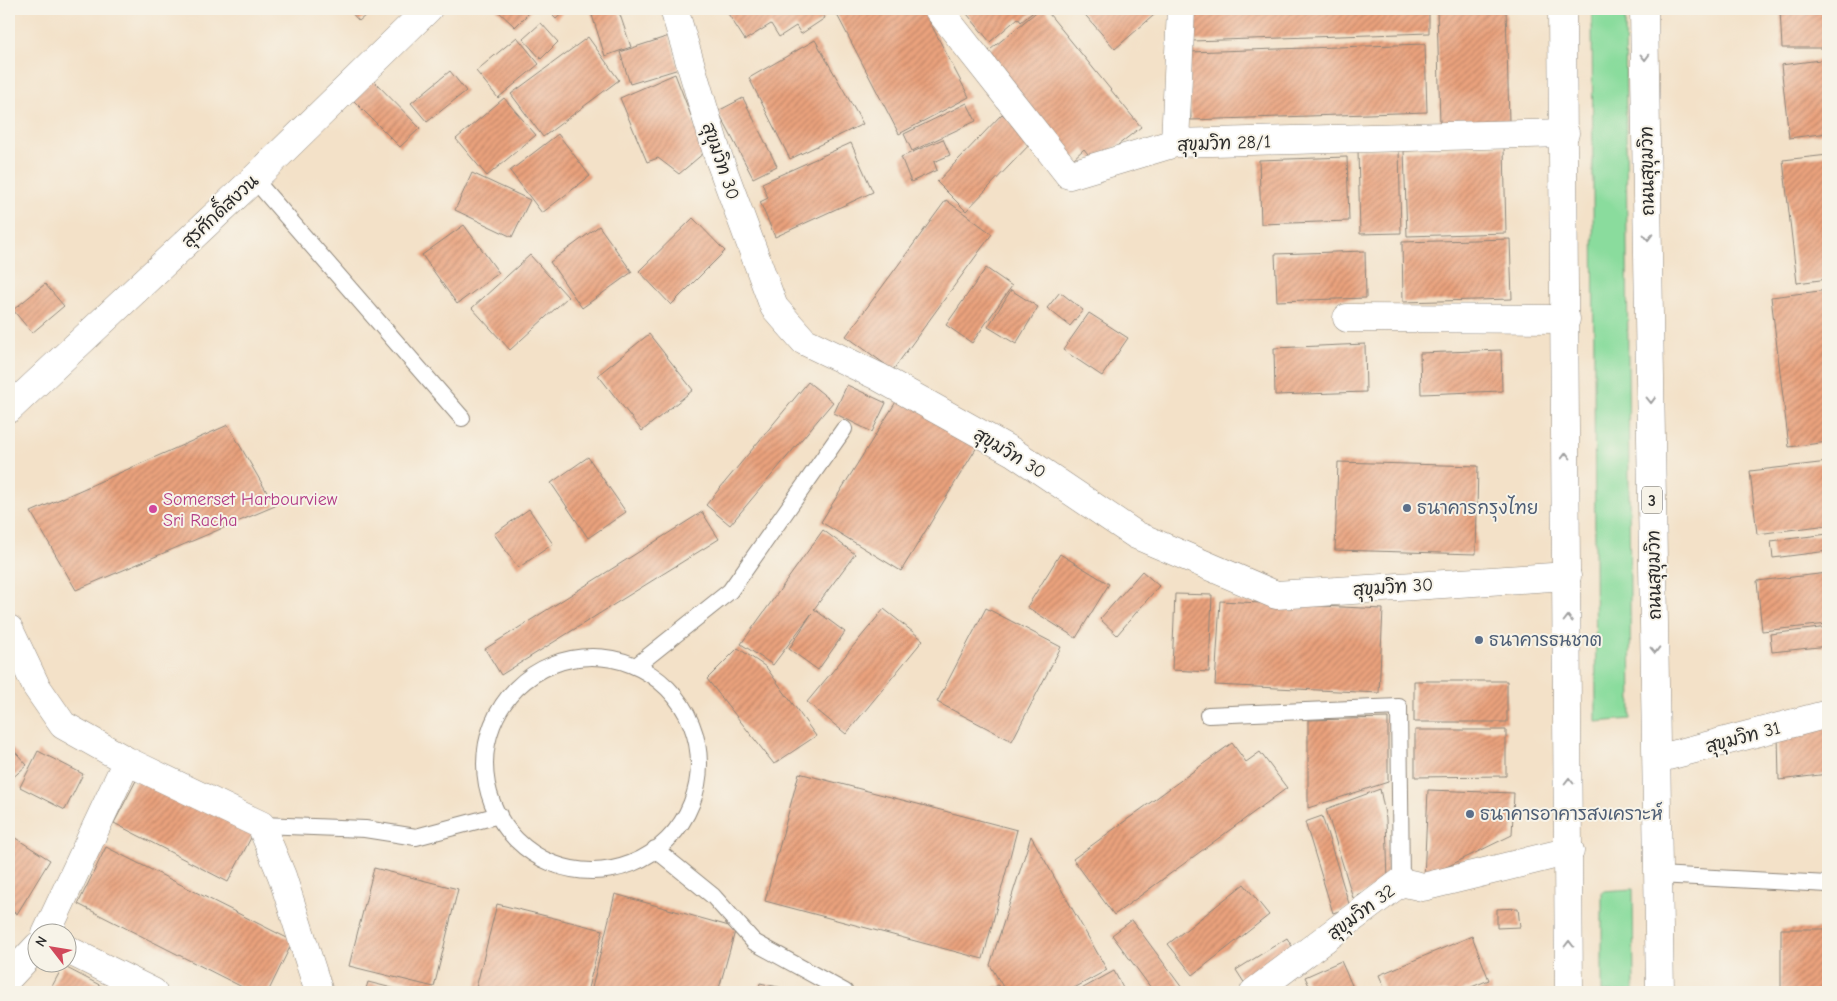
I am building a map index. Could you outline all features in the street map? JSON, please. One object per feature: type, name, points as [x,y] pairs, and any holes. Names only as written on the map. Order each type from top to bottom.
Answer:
[{"type":"main road","name":"สุรศักดิ์สงวน","points":[[9,409],[254,179],[428,9]]},
{"type":"main road","name":"สุขุมวิท 30","points":[[674,9],[718,156],[774,307],[804,341],[877,376],[1012,452],[1136,535],[1276,595],[1567,576]]},
{"type":"main road","name":"สุขุมวิท 28/1","points":[[938,9],[1069,175],[1175,143],[1565,133]]},
{"type":"main road","points":[[1175,143],[1181,9]]},
{"type":"main road","points":[[1562,9],[1565,133],[1570,851],[1569,992]]},
{"type":"main road","name":"ถนนสุขุมวิท","points":[[1644,9],[1660,992]]},
{"type":"main road","points":[[1347,318],[1566,319]]},
{"type":"main road","points":[[9,629],[36,686],[63,725],[127,761],[261,825],[282,876],[319,992]]},
{"type":"main road","name":"สุขุมวิท 31","points":[[1657,759],[1828,714]]},
{"type":"main road","points":[[51,924],[127,761]]},
{"type":"main road","name":"สุขุมวิท 32","points":[[1254,992],[1401,882],[1423,887],[1570,851]]},
{"type":"main road","points":[[78,955],[153,992]]},
{"type":"main road","points":[[9,977],[28,957]]},
{"type":"lane","points":[[254,179],[462,418]]},
{"type":"lane","points":[[636,666],[730,591],[844,429]]},
{"type":"lane","points":[[603,657],[636,666],[665,685],[686,713],[697,746],[698,780],[687,813],[666,842],[638,861],[604,871],[570,870],[537,857],[510,835],[499,815],[492,804],[484,768],[489,732],[506,699],[533,674],[566,660],[603,657]]},
{"type":"lane","points":[[1208,715],[1399,707],[1401,882]]},
{"type":"lane","points":[[261,825],[365,829],[416,837],[499,815]]},
{"type":"lane","points":[[655,849],[713,896],[754,942],[844,992]]},
{"type":"lane","points":[[1658,875],[1828,884]]},
{"type":"green space","points":[[1592,9],[1625,9],[1631,719],[1596,722]]},
{"type":"green space","points":[[1633,889],[1634,992],[1602,992],[1602,891]]},
{"type":"building","points":[[348,9],[373,9],[359,21]]},
{"type":"building","points":[[496,9],[533,9],[515,27]]},
{"type":"building","points":[[546,9],[567,9],[556,19]]},
{"type":"building","points":[[590,9],[618,9],[631,47],[605,56]]},
{"type":"building","points":[[725,9],[820,9],[825,18],[801,34],[796,26],[779,37],[771,24],[745,40]]},
{"type":"building","points":[[834,9],[923,9],[969,97],[899,134]]},
{"type":"building","points":[[963,9],[1037,9],[1021,22],[1018,18],[990,42]]},
{"type":"building","points":[[1040,9],[1045,9],[1141,127],[1095,163],[1084,149],[1072,160],[985,54]]},
{"type":"building","points":[[1080,9],[1161,9],[1115,49]]},
{"type":"building","points":[[1192,9],[1429,9],[1429,33],[1192,41]]},
{"type":"building","points":[[1437,9],[1506,9],[1509,122],[1440,124]]},
{"type":"building","points":[[1780,9],[1828,9],[1828,48],[1782,48]]},
{"type":"building","points":[[541,23],[558,42],[541,59],[523,39]]},
{"type":"building","points":[[669,36],[679,69],[630,84],[620,52]]},
{"type":"building","points":[[517,37],[539,64],[498,98],[476,71]]},
{"type":"building","points":[[588,37],[619,80],[543,137],[511,94]]},
{"type":"building","points":[[815,40],[863,124],[790,159],[749,78]]},
{"type":"building","points":[[1425,44],[1427,112],[1191,120],[1189,52]]},
{"type":"building","points":[[1828,59],[1828,133],[1789,138],[1781,65]]},
{"type":"building","points":[[450,71],[466,91],[427,122],[411,103]]},
{"type":"building","points":[[675,74],[705,152],[679,174],[658,158],[647,162],[620,98]]},
{"type":"building","points":[[370,77],[420,128],[400,147],[350,97]]},
{"type":"building","points":[[504,98],[536,135],[487,176],[456,139]]},
{"type":"building","points":[[743,98],[777,166],[753,178],[718,111]]},
{"type":"building","points":[[967,103],[976,121],[912,151],[904,134]]},
{"type":"building","points":[[1002,114],[1032,142],[966,211],[937,182]]},
{"type":"building","points":[[558,134],[590,176],[542,213],[510,171]]},
{"type":"building","points":[[943,139],[950,155],[934,162],[937,170],[911,182],[901,157]]},
{"type":"building","points":[[851,143],[873,192],[775,237],[760,202],[768,198],[762,183]]},
{"type":"building","points":[[1504,147],[1506,233],[1407,236],[1404,151]]},
{"type":"building","points":[[1399,149],[1401,233],[1360,234],[1358,150]]},
{"type":"building","points":[[1828,155],[1828,279],[1797,283],[1783,160]]},
{"type":"building","points":[[1347,157],[1349,221],[1261,224],[1259,160]]},
{"type":"building","points":[[472,173],[530,200],[512,237],[455,210]]},
{"type":"building","points":[[946,200],[992,234],[893,370],[846,336]]},
{"type":"building","points":[[693,218],[725,251],[671,305],[639,271]]},
{"type":"building","points":[[464,225],[499,273],[457,304],[422,255]]},
{"type":"building","points":[[599,226],[632,272],[582,308],[550,262]]},
{"type":"building","points":[[1510,239],[1512,299],[1403,302],[1402,242]]},
{"type":"building","points":[[1365,251],[1366,298],[1277,301],[1275,254]]},
{"type":"building","points":[[530,255],[568,297],[510,350],[472,308]]},
{"type":"building","points":[[986,268],[1012,286],[972,343],[946,325]]},
{"type":"building","points":[[45,284],[64,306],[32,333],[13,310]]},
{"type":"building","points":[[1011,290],[1038,307],[1016,344],[988,327]]},
{"type":"building","points":[[1828,290],[1828,442],[1789,447],[1771,297]]},
{"type":"building","points":[[1060,292],[1083,310],[1070,326],[1047,308]]},
{"type":"building","points":[[1089,313],[1128,338],[1102,376],[1063,350]]},
{"type":"building","points":[[649,334],[693,390],[642,431],[598,375]]},
{"type":"building","points":[[1365,344],[1366,392],[1275,395],[1274,348]]},
{"type":"building","points":[[1501,350],[1502,391],[1421,394],[1420,353]]},
{"type":"building","points":[[808,382],[833,402],[730,525],[706,505]]},
{"type":"building","points":[[847,385],[886,403],[872,432],[834,413]]},
{"type":"building","points":[[899,397],[977,447],[901,571],[821,522]]},
{"type":"building","name":"Somerset Harbourview Sri Racha","points":[[228,425],[275,506],[76,590],[31,512]]},
{"type":"building","points":[[588,457],[626,512],[588,538],[551,483]]},
{"type":"building","name":"ธนาคารกรุงไทย","points":[[1338,462],[1478,466],[1476,554],[1335,550]]},
{"type":"building","points":[[1828,462],[1828,525],[1757,534],[1750,471]]},
{"type":"building","points":[[529,509],[553,544],[518,568],[494,534]]},
{"type":"building","points":[[702,512],[719,539],[501,675],[485,649]]},
{"type":"building","points":[[823,530],[855,554],[814,609],[845,632],[818,670],[789,649],[812,613],[773,665],[741,644]]},
{"type":"building","points":[[1828,534],[1828,551],[1773,558],[1771,541]]},
{"type":"building","points":[[1060,554],[1109,584],[1076,638],[1027,607]]},
{"type":"building","points":[[1142,571],[1159,586],[1117,635],[1100,619]]},
{"type":"building","points":[[1828,573],[1828,624],[1762,631],[1757,581]]},
{"type":"building","points":[[1175,594],[1212,595],[1209,672],[1172,670]]},
{"type":"building","points":[[1220,601],[1383,609],[1379,693],[1215,685]]},
{"type":"building","points":[[986,608],[1061,647],[1012,741],[937,702]]},
{"type":"building","points":[[884,609],[923,640],[846,734],[807,702]]},
{"type":"building","points":[[1828,627],[1828,646],[1772,652],[1770,634]]},
{"type":"building","points":[[738,648],[766,667],[816,736],[774,764],[707,679]]},
{"type":"building","points":[[1414,681],[1507,681],[1507,722],[1414,722]]},
{"type":"building","points":[[1388,718],[1388,782],[1308,808],[1308,720]]},
{"type":"building","points":[[1828,720],[1828,774],[1779,780],[1778,733]]},
{"type":"building","points":[[1415,730],[1506,730],[1506,776],[1415,777]]},
{"type":"building","points":[[1232,743],[1246,762],[1260,752],[1287,788],[1114,915],[1073,859]]},
{"type":"building","points":[[9,745],[27,765],[9,781]]},
{"type":"building","points":[[38,751],[83,774],[65,810],[20,787]]},
{"type":"building","points":[[141,771],[255,830],[228,882],[114,823]]},
{"type":"building","points":[[799,773],[1017,830],[983,959],[765,901]]},
{"type":"building","points":[[1380,789],[1386,819],[1388,882],[1353,898],[1326,809]]},
{"type":"building","name":"ธนาคารอาคารสงเคราะห์","points":[[1428,790],[1514,793],[1512,835],[1424,878]]},
{"type":"building","points":[[1322,816],[1350,907],[1333,913],[1305,822]]},
{"type":"building","points":[[9,834],[50,860],[17,914],[9,909]]},
{"type":"building","points":[[1031,836],[1107,970],[1067,992],[1006,992],[990,965]]},
{"type":"building","points":[[106,847],[293,941],[268,992],[252,992],[78,904]]},
{"type":"building","points":[[374,868],[458,889],[434,987],[349,966]]},
{"type":"building","points":[[1244,884],[1269,915],[1193,975],[1168,944]]},
{"type":"building","points":[[615,894],[736,928],[718,992],[591,992]]},
{"type":"building","points":[[497,904],[603,930],[587,992],[475,992]]},
{"type":"building","points":[[1518,908],[1520,927],[1497,928],[1497,909]]},
{"type":"building","points":[[1132,920],[1185,992],[1154,992],[1112,935]]},
{"type":"building","points":[[1781,929],[1828,929],[1828,992],[1781,992]]},
{"type":"building","points":[[1472,936],[1489,980],[1459,992],[1386,992],[1379,975]]},
{"type":"building","points":[[1287,938],[1297,955],[1247,987],[1236,970]]},
{"type":"building","points":[[1341,961],[1355,992],[1312,992],[1305,977]]},
{"type":"building","points":[[1114,971],[1125,992],[1076,992]]},
{"type":"building","points":[[59,974],[78,974],[113,992],[49,992]]},
{"type":"building","points":[[368,982],[408,992],[365,992]]},
{"type":"building","points":[[760,983],[796,991],[796,992],[758,992]]},
{"type":"building","points":[[998,985],[1002,992],[985,992]]},
{"type":"building","points":[[1492,986],[1492,992],[1477,992]]},
{"type":"place","name":"ธนาคารกรุงไทย","points":[[1407,508]]},
{"type":"place","name":"Somerset Harbourview Sri Racha","points":[[153,509]]},
{"type":"place","name":"ธนาคารธนชาต","points":[[1479,640]]},
{"type":"place","name":"ธนาคารอาคารสงเคราะห์","points":[[1470,814]]}]
